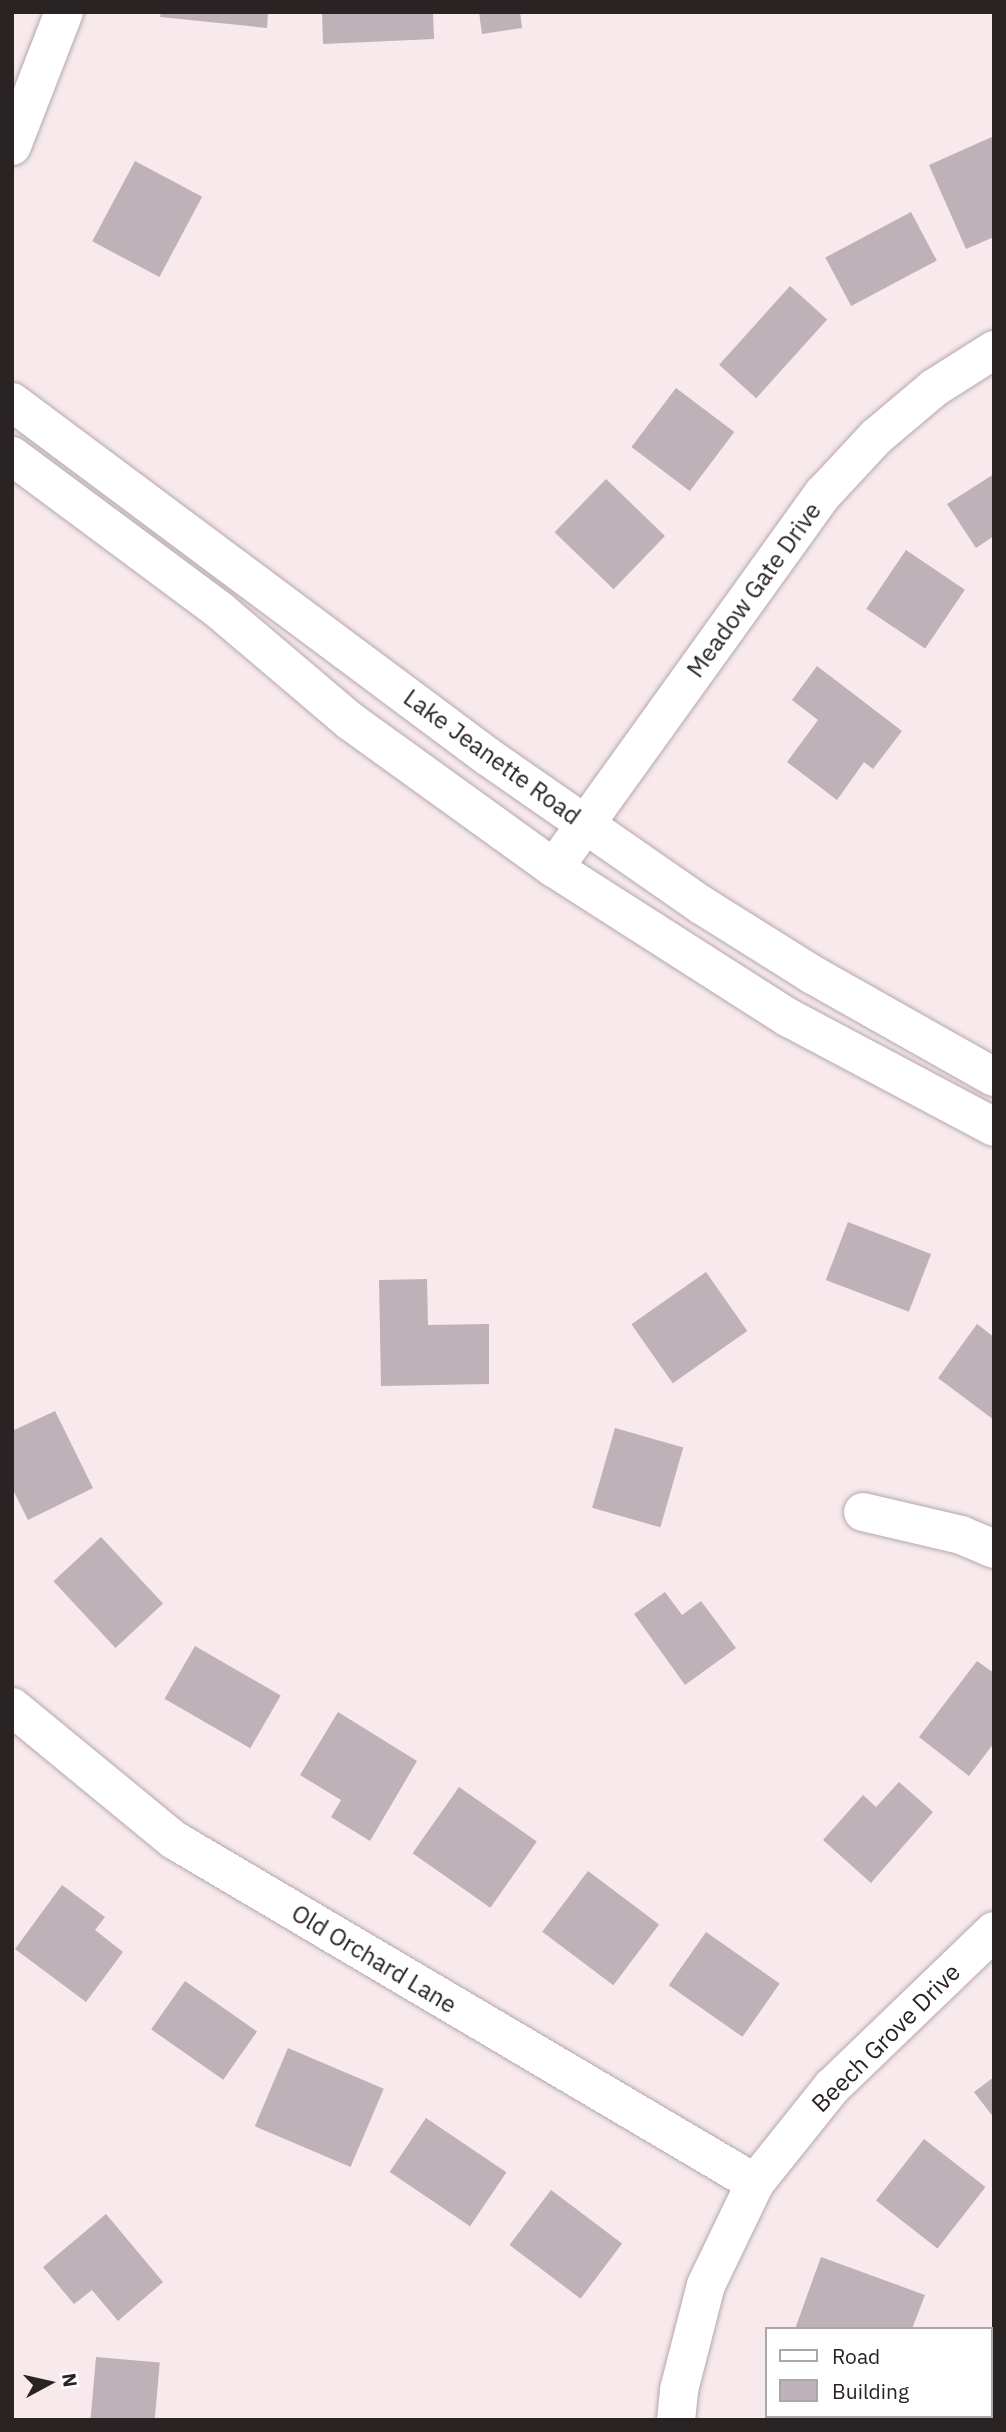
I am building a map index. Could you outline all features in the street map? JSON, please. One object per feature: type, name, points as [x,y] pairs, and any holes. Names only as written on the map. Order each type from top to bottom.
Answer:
[{"type":"street","points":[[12,146],[64,12]]},
{"type":"street","name":"Meadow Gate Drive","points":[[554,869],[823,494],[876,437],[934,388],[994,350]]},
{"type":"street","name":"Lake Jeanette Road","points":[[12,402],[585,824],[813,975],[994,1077]]},
{"type":"street","points":[[12,456],[218,608],[350,721],[554,869],[789,1018],[994,1127]]},
{"type":"street","points":[[863,1512],[961,1535],[994,1549]]},
{"type":"street","name":"Old Orchard Lane","points":[[12,1707],[174,1840],[755,2183]]},
{"type":"street","name":"Beech Grove Drive","points":[[676,2420],[679,2390],[706,2285],[755,2183],[832,2087],[994,1931]]},
{"type":"building","points":[[161,12],[268,12],[267,28],[160,17]]},
{"type":"building","points":[[322,12],[433,12],[434,39],[323,44]]},
{"type":"building","points":[[479,12],[520,12],[522,28],[482,34]]},
{"type":"building","points":[[994,136],[994,237],[966,249],[929,165]]},
{"type":"building","points":[[135,161],[202,197],[159,277],[92,241]]},
{"type":"building","points":[[911,212],[937,261],[851,306],[825,258]]},
{"type":"building","points":[[790,286],[827,319],[756,398],[719,365]]},
{"type":"building","points":[[676,388],[734,432],[690,491],[631,447]]},
{"type":"building","points":[[994,474],[994,536],[976,548],[947,504]]},
{"type":"building","points":[[606,479],[665,536],[614,589],[555,532]]},
{"type":"building","points":[[906,550],[965,590],[925,649],[866,609]]},
{"type":"building","points":[[817,666],[902,731],[873,769],[864,762],[837,800],[787,762],[818,720],[792,700]]},
{"type":"building","points":[[848,1222],[931,1254],[909,1312],[826,1280]]},
{"type":"building","points":[[706,1272],[747,1331],[673,1383],[631,1324]]},
{"type":"building","points":[[427,1279],[428,1325],[489,1324],[489,1384],[381,1386],[379,1280]]},
{"type":"building","points":[[977,1324],[994,1337],[994,1420],[938,1378]]},
{"type":"building","points":[[55,1411],[93,1488],[28,1520],[12,1488],[12,1431]]},
{"type":"building","points":[[615,1428],[683,1448],[660,1527],[592,1508]]},
{"type":"building","points":[[101,1537],[163,1604],[116,1648],[53,1581]]},
{"type":"building","points":[[665,1592],[682,1615],[701,1601],[736,1648],[685,1685],[634,1614]]},
{"type":"building","points":[[195,1646],[281,1696],[250,1748],[164,1699]]},
{"type":"building","points":[[977,1661],[994,1673],[994,1743],[969,1776],[919,1737]]},
{"type":"building","points":[[338,1712],[417,1761],[370,1841],[331,1817],[341,1800],[300,1775]]},
{"type":"building","points":[[899,1782],[933,1812],[871,1883],[823,1840],[863,1795],[876,1807]]},
{"type":"building","points":[[459,1787],[537,1841],[490,1908],[413,1853]]},
{"type":"building","points":[[588,1871],[659,1925],[613,1985],[542,1932]]},
{"type":"building","points":[[62,1885],[105,1917],[95,1930],[123,1952],[86,2002],[15,1949]]},
{"type":"building","points":[[706,1932],[780,1984],[742,2037],[669,1985]]},
{"type":"building","points":[[185,1981],[257,2031],[223,2080],[151,2029]]},
{"type":"building","points":[[288,2048],[384,2089],[351,2167],[255,2126]]},
{"type":"building","points":[[994,2077],[994,2118],[974,2092]]},
{"type":"building","points":[[426,2118],[506,2172],[470,2226],[390,2172]]},
{"type":"building","points":[[924,2139],[985,2187],[937,2248],[876,2200]]},
{"type":"building","points":[[551,2190],[622,2244],[581,2299],[509,2245]]},
{"type":"building","points":[[106,2214],[163,2282],[118,2321],[92,2290],[74,2304],[43,2267]]},
{"type":"building","points":[[821,2257],[925,2295],[913,2327],[796,2327]]},
{"type":"building","points":[[96,2357],[160,2363],[155,2420],[91,2420]]}]
